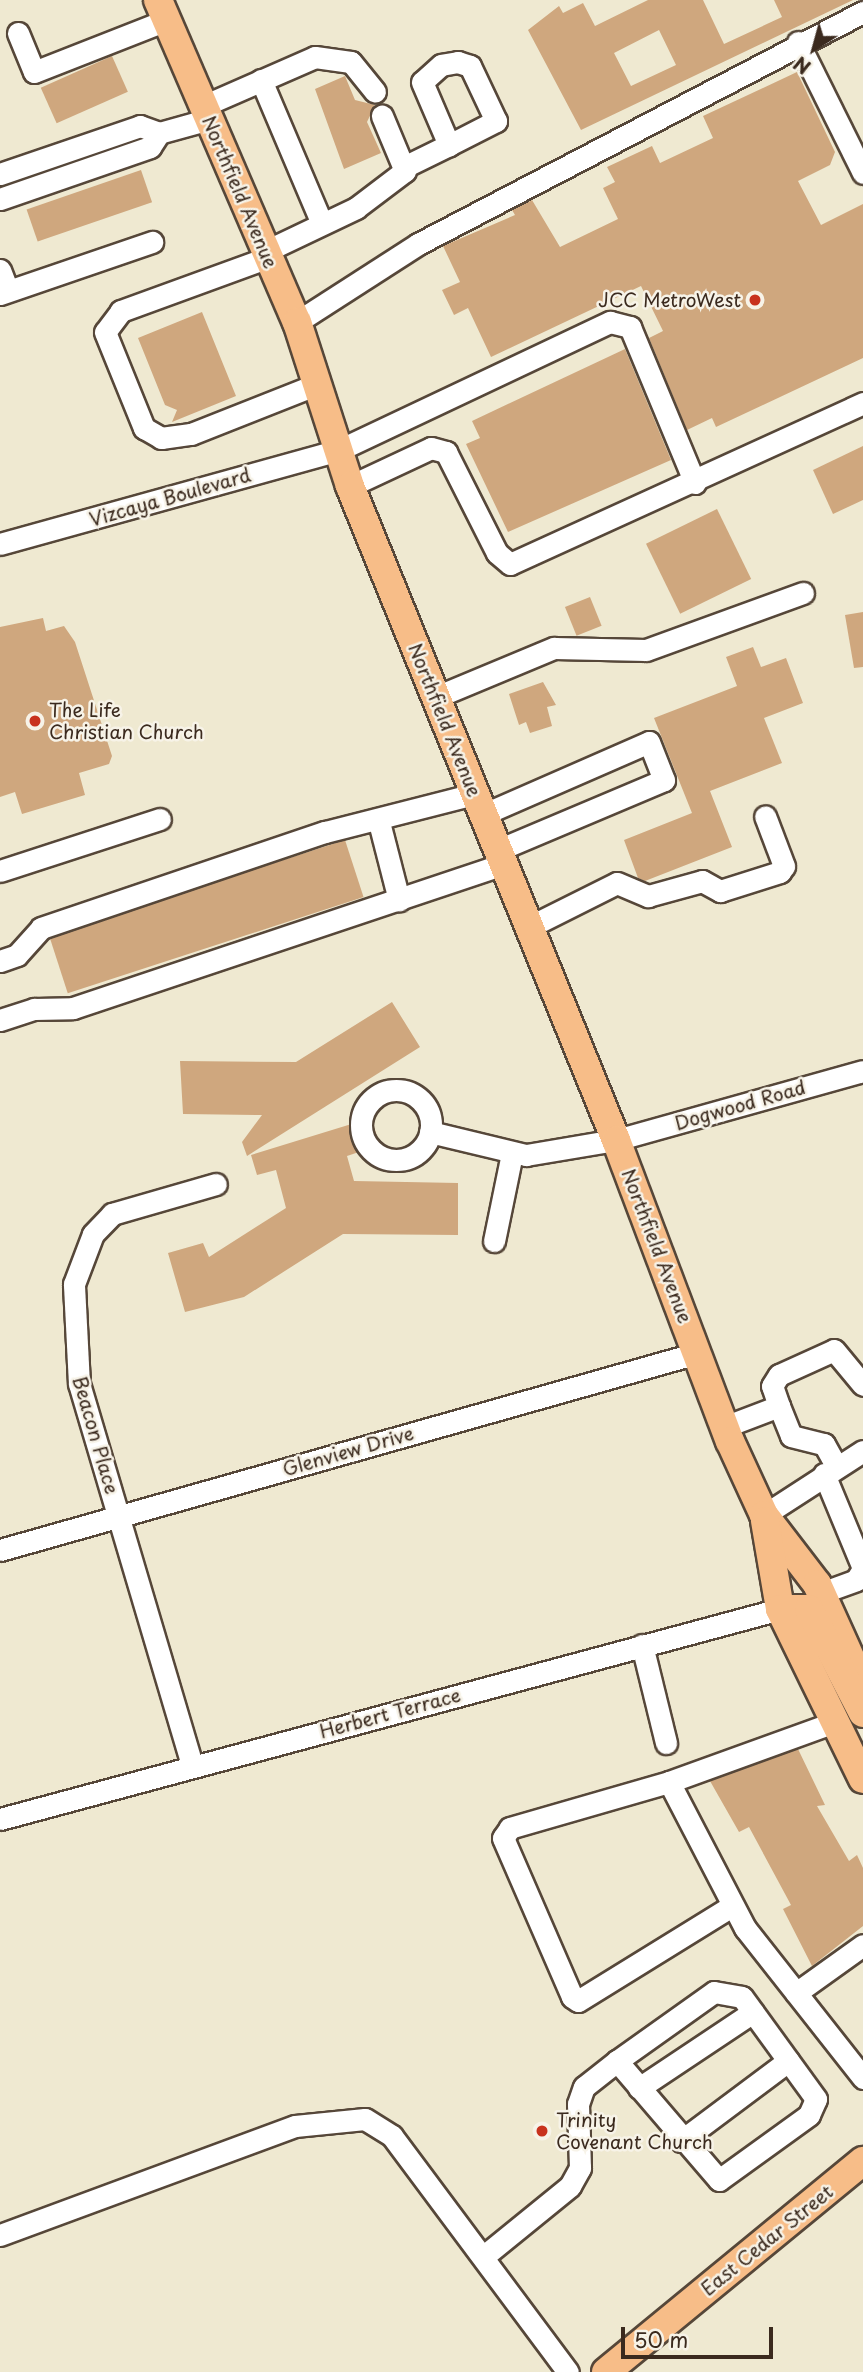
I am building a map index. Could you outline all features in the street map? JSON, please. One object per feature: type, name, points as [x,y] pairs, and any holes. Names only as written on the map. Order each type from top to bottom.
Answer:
[{"type":"main road","name":"Northfield Avenue","points":[[162,10],[297,321],[350,486],[616,1140],[727,1434],[764,1515]]},
{"type":"main road","points":[[764,1515],[854,1642],[862,1683]]},
{"type":"main road","points":[[764,1515],[780,1609],[832,1723],[863,1779]]},
{"type":"main road","points":[[780,1609],[809,1609],[863,1713]]},
{"type":"main road","name":"East Cedar Street","points":[[618,2368],[863,2161]]},
{"type":"street","points":[[18,33],[33,72],[162,10]]},
{"type":"street","points":[[297,321],[418,244],[798,42],[863,12]]},
{"type":"street","points":[[798,42],[863,173]]},
{"type":"street","points":[[0,199],[150,147],[159,133],[206,112],[261,80],[315,57],[351,62],[374,92]]},
{"type":"street","points":[[261,80],[322,224]]},
{"type":"street","points":[[382,116],[404,167]]},
{"type":"street","points":[[0,174],[140,126],[159,133]]},
{"type":"street","points":[[317,384],[191,434],[161,438],[144,428],[105,332],[121,311],[268,254],[356,208],[404,167],[449,145]]},
{"type":"street","points":[[0,270],[4,293],[152,242]]},
{"type":"street","name":"Vizcaya Boulevard","points":[[0,544],[339,450],[610,322],[622,322],[630,327],[695,483]]},
{"type":"street","points":[[350,486],[431,448],[446,452],[497,553],[510,564],[695,483],[863,404]]},
{"type":"street","points":[[436,697],[554,648],[646,650],[803,593]]},
{"type":"street","points":[[0,961],[17,955],[41,928],[326,832],[478,804],[649,741],[664,780],[501,857],[399,900],[73,1007],[34,1009],[0,1020]]},
{"type":"street","points":[[529,927],[621,882],[648,896],[702,880],[720,891],[780,872],[784,866],[765,816]]},
{"type":"street","points":[[0,871],[160,819]]},
{"type":"street","points":[[379,822],[399,900]]},
{"type":"street","name":"Dogwood Road","points":[[512,1153],[616,1140],[863,1071]]},
{"type":"street","points":[[430,1132],[512,1153],[494,1241]]},
{"type":"street","name":"Beacon Place","points":[[192,1765],[79,1384],[74,1284],[93,1234],[112,1213],[216,1184]]},
{"type":"street","points":[[821,1593],[856,1580],[863,1569],[824,1444],[791,1436],[772,1386],[779,1376],[834,1350],[863,1385]]},
{"type":"street","name":"Glenview Drive","points":[[0,1550],[697,1353]]},
{"type":"street","points":[[727,1434],[779,1406]]},
{"type":"street","points":[[764,1515],[863,1451]]},
{"type":"street","name":"Herbert Terrace","points":[[0,1819],[192,1765],[780,1609]]},
{"type":"street","points":[[642,1645],[666,1743]]},
{"type":"street","points":[[732,1906],[578,2001],[572,1997],[503,1838],[510,1828],[669,1783],[832,1723]]},
{"type":"street","points":[[669,1783],[732,1906],[796,1993],[860,2068]]},
{"type":"street","points":[[796,1993],[863,1945]]},
{"type":"street","points":[[484,2256],[570,2186],[580,2168],[580,2095],[617,2061],[714,1992],[736,1993],[816,2099],[809,2115],[719,2180],[681,2141],[617,2061]]},
{"type":"street","points":[[639,2088],[752,2012]]},
{"type":"street","points":[[681,2141],[788,2061]]},
{"type":"street","points":[[0,2235],[295,2126],[365,2119],[392,2136],[568,2372]]},
{"type":"building","points":[[648,0],[703,0],[724,44],[782,17],[774,0],[853,0],[581,130],[528,30],[559,6],[563,13],[583,3],[595,26]],"holes":[[[659,30],[676,65],[631,86],[614,53]]]},
{"type":"building","points":[[112,56],[128,92],[57,123],[41,88]]},
{"type":"building","name":"JCC MetroWest","points":[[797,72],[835,152],[830,165],[798,181],[821,225],[863,204],[863,358],[716,427],[712,418],[687,430],[649,338],[663,331],[641,286],[491,357],[468,308],[454,315],[442,290],[460,282],[443,246],[515,215],[512,210],[532,200],[560,247],[618,219],[603,188],[615,182],[607,167],[652,146],[660,163],[713,138],[703,116]]},
{"type":"building","points":[[345,76],[355,100],[375,105],[367,122],[381,153],[344,169],[315,89]]},
{"type":"building","points":[[141,170],[152,202],[38,242],[27,209]]},
{"type":"building","points":[[202,312],[236,396],[172,422],[177,410],[165,405],[138,338]]},
{"type":"building","points":[[625,349],[671,460],[508,532],[466,444],[480,438],[472,421]]},
{"type":"building","points":[[863,446],[863,500],[833,514],[813,470]]},
{"type":"building","points":[[717,509],[751,579],[680,614],[646,544]]},
{"type":"building","points":[[590,597],[602,626],[577,636],[565,607]]},
{"type":"building","points":[[863,612],[863,667],[854,668],[845,615]]},
{"type":"building","points":[[43,618],[46,631],[64,626],[75,642],[112,756],[109,764],[79,773],[85,795],[22,814],[15,792],[0,797],[0,627]]},
{"type":"building","points":[[753,647],[761,667],[786,658],[803,703],[764,718],[782,763],[710,791],[732,847],[645,881],[638,878],[624,840],[692,813],[654,718],[737,686],[726,657]]},
{"type":"building","points":[[543,682],[556,705],[547,707],[552,726],[530,733],[526,722],[519,725],[509,694]]},
{"type":"building","points":[[345,840],[364,897],[68,993],[49,936]]},
{"type":"building","points":[[392,1002],[420,1047],[247,1156],[242,1142],[262,1115],[183,1114],[180,1061],[296,1062]]},
{"type":"building","points":[[371,1118],[380,1145],[347,1156],[354,1181],[458,1183],[458,1235],[343,1234],[244,1297],[185,1312],[168,1253],[203,1243],[209,1257],[286,1208],[276,1170],[257,1175],[251,1155]]},
{"type":"building","points":[[798,1749],[825,1805],[817,1806],[849,1861],[857,1855],[863,1868],[863,1926],[812,1966],[783,1909],[791,1905],[749,1827],[739,1832],[710,1781]]},
{"type":"place","name":"JCC MetroWest","points":[[755,300]]},
{"type":"place","name":"The Life Christian Church","points":[[35,721]]},
{"type":"place","name":"Trinity Covenant Church","points":[[542,2131]]}]
